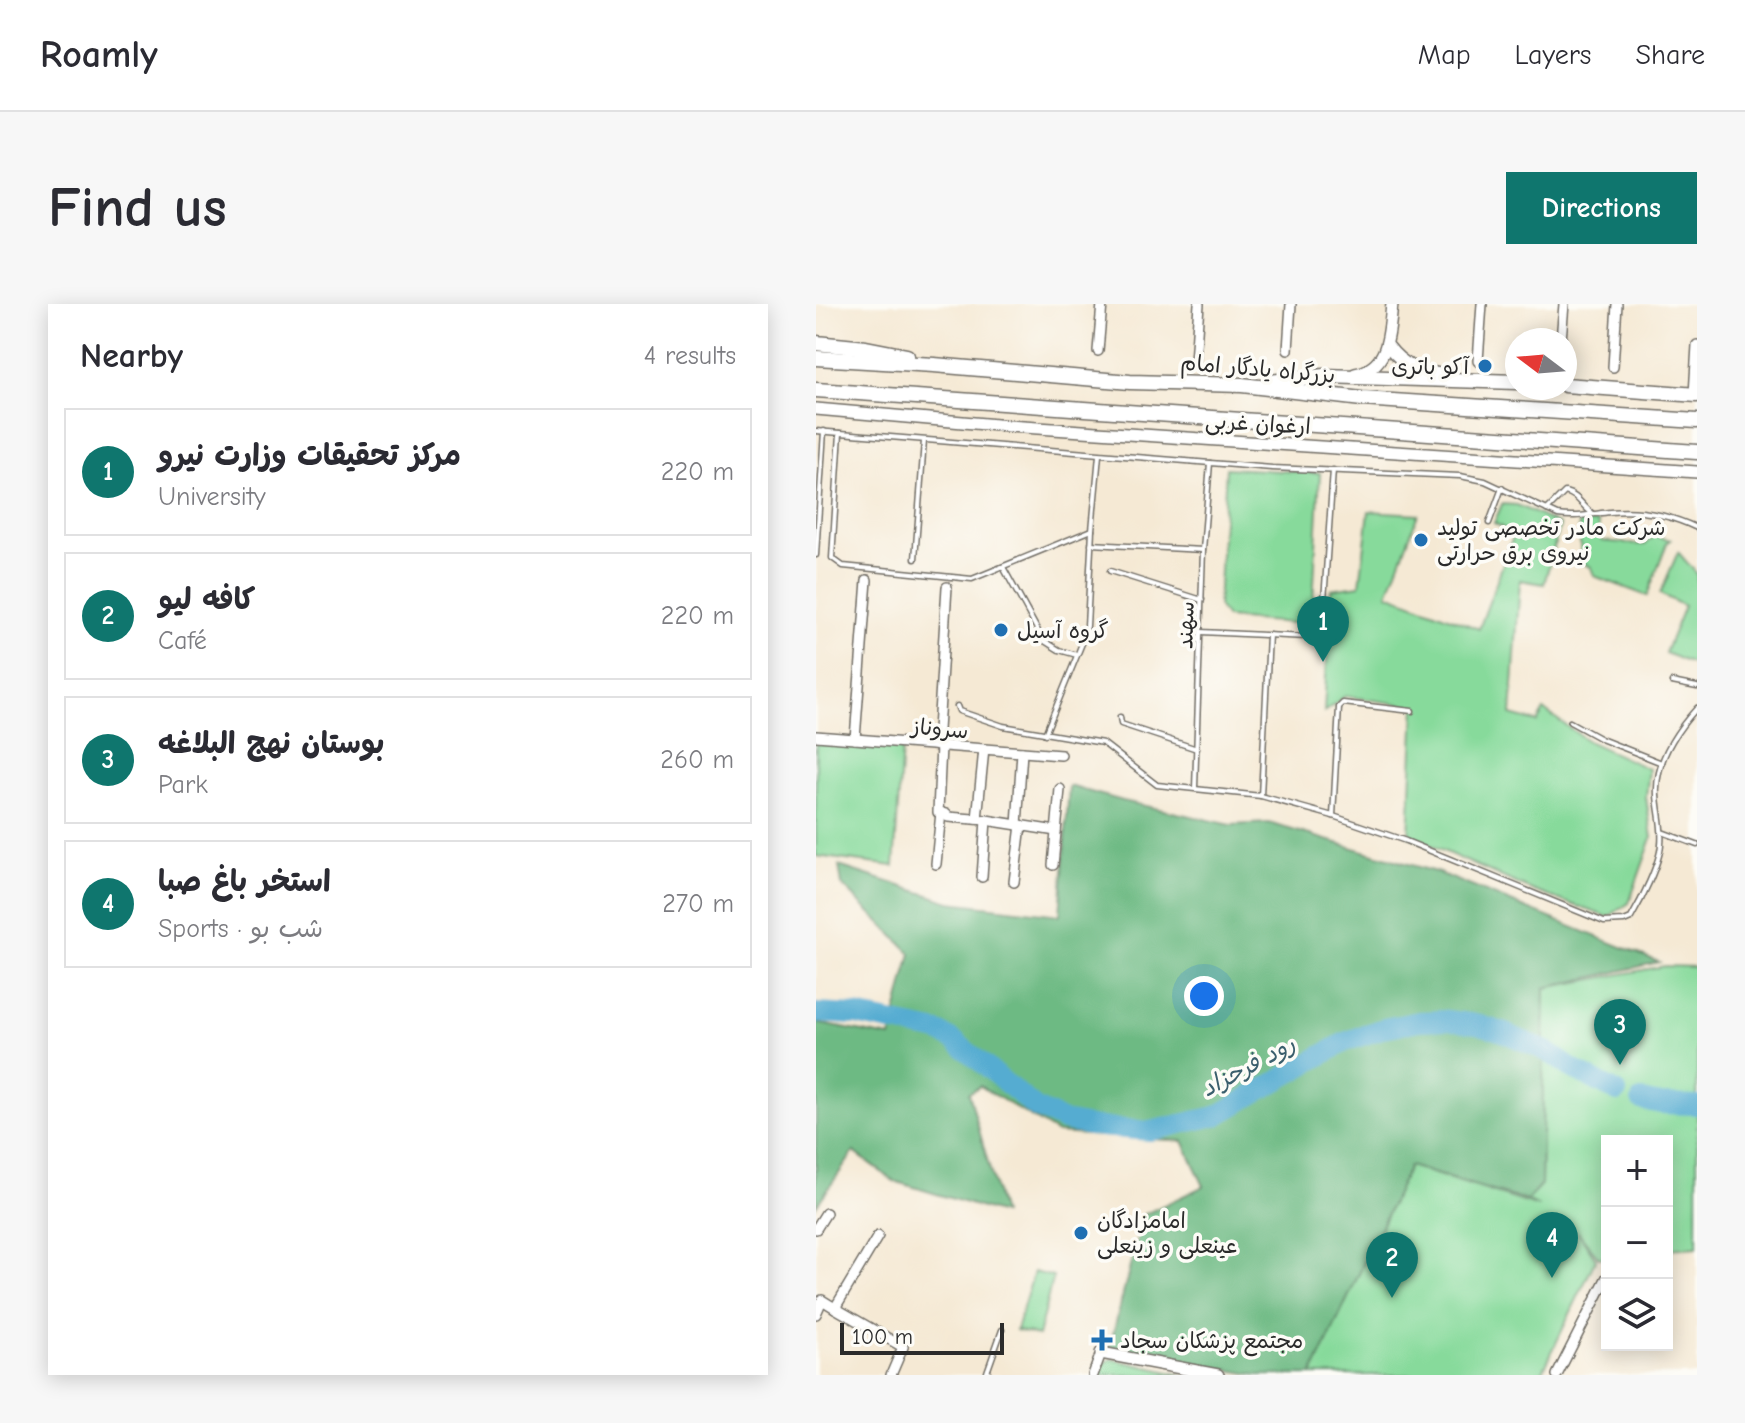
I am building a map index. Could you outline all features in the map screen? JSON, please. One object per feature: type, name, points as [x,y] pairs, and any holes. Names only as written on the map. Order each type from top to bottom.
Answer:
[{"type":"highway","points":[[816,343],[866,348],[934,365]]},
{"type":"highway","name":"بزرگراه یادگار امام","points":[[816,358],[1130,382],[1242,385],[1362,399],[1697,421]]},
{"type":"highway","points":[[1242,385],[1324,376],[1505,381]]},
{"type":"highway","points":[[1577,386],[1695,395]]},
{"type":"highway","points":[[816,390],[1697,452]]},
{"type":"street","points":[[1098,351],[1102,304]]},
{"type":"street","points":[[1195,362],[1199,304]]},
{"type":"street","points":[[1288,350],[1291,304]]},
{"type":"street","points":[[1324,376],[1363,372],[1375,364],[1388,346],[1392,304]]},
{"type":"street","points":[[1478,361],[1482,304]]},
{"type":"street","points":[[1562,328],[1564,304]]},
{"type":"street","points":[[1613,367],[1617,304]]},
{"type":"street","points":[[1695,395],[1697,345]]},
{"type":"street","points":[[1388,346],[1398,359],[1417,370],[1476,380]]},
{"type":"street","name":"ارغوان غربی","points":[[816,409],[1008,426],[1697,472]]},
{"type":"street","points":[[855,739],[867,580]]},
{"type":"street","points":[[947,587],[938,812],[948,817],[1056,831]]},
{"type":"street","name":"سروناز","points":[[816,736],[1061,755]]},
{"type":"street","points":[[982,877],[984,749]]},
{"type":"street","points":[[1014,882],[1022,752]]},
{"type":"street","points":[[1053,865],[1060,789]]},
{"type":"street","points":[[936,864],[941,812]]},
{"type":"street","points":[[816,1229],[826,1213]]},
{"type":"street","points":[[835,1308],[878,1236]]},
{"type":"street","points":[[1557,1375],[1606,1279]]},
{"type":"street","points":[[816,1314],[822,1300],[903,1347],[891,1375]]},
{"type":"street","points":[[1093,1375],[1101,1353],[1218,1375]]},
{"type":"lane","points":[[816,431],[1210,463],[1460,476],[1485,481],[1569,517],[1644,511],[1697,528]]},
{"type":"lane","points":[[816,555],[824,431]]},
{"type":"lane","points":[[840,433],[832,558],[850,568],[972,579],[1092,530]]},
{"type":"lane","points":[[915,559],[924,440]]},
{"type":"lane","points":[[1045,734],[1087,626],[1099,455]]},
{"type":"lane","name":"سهند","points":[[1195,788],[1203,550],[1210,463]]},
{"type":"lane","points":[[1201,632],[1315,636],[1322,630],[1333,470]]},
{"type":"lane","points":[[1489,523],[1502,488]]},
{"type":"lane","points":[[1547,510],[1565,492],[1577,497],[1594,514]]},
{"type":"lane","points":[[1091,544],[1203,550]]},
{"type":"lane","points":[[1003,567],[1043,640],[1052,647],[1077,655]]},
{"type":"lane","points":[[1110,571],[1202,600]]},
{"type":"lane","points":[[1261,796],[1269,635]]},
{"type":"lane","points":[[1672,682],[1697,687]]},
{"type":"lane","points":[[1333,816],[1339,707],[1343,703],[1412,711]]},
{"type":"lane","points":[[957,706],[959,711],[1003,726],[1103,743],[1157,785],[1261,796],[1333,816],[1406,841],[1604,922],[1631,918],[1648,884],[1661,848],[1657,793],[1662,763],[1676,735],[1697,708]]},
{"type":"lane","points":[[1120,717],[1121,724],[1197,749]]},
{"type":"lane","points":[[1570,722],[1601,739],[1662,763]]},
{"type":"lane","points":[[1662,832],[1697,845]]},
{"type":"lane","points":[[986,1375],[1002,1330]]},
{"type":"green space","points":[[1226,468],[1320,473],[1312,619],[1307,624],[1226,618],[1218,606]]},
{"type":"green space","points":[[1502,504],[1517,505],[1560,525],[1544,584],[1520,580],[1511,715],[1537,722],[1544,710],[1589,742],[1649,769],[1646,797],[1652,838],[1629,903],[1608,917],[1534,891],[1409,836],[1415,706],[1345,696],[1324,712],[1331,589],[1360,585],[1369,511],[1418,514],[1388,594],[1479,629],[1514,534],[1494,523]]},
{"type":"green space","points":[[1598,522],[1602,541],[1645,545],[1654,536],[1671,540],[1667,543],[1647,596],[1594,576],[1591,567],[1581,562],[1579,523]]},
{"type":"green space","points":[[1678,552],[1697,574],[1697,666],[1665,653],[1684,606],[1660,594]]},
{"type":"green space","points":[[816,740],[902,748],[894,866],[816,856]]},
{"type":"green space","points":[[1069,786],[1231,825],[1269,823],[1439,873],[1659,962],[1545,988],[1541,1185],[1527,1201],[1409,1166],[1312,1375],[1258,1375],[1109,1350],[1143,1215],[1204,1186],[1183,1141],[1057,1133],[980,1086],[969,1093],[1002,1214],[894,1181],[854,1152],[816,1206],[816,1023],[890,1037],[911,953],[842,885],[839,866],[950,902],[1060,915]]},
{"type":"green space","points":[[1665,966],[1697,967],[1697,1247],[1673,1249],[1673,1135],[1601,1135],[1601,1258],[1578,1232],[1596,1259],[1541,1375],[1312,1375],[1409,1166],[1539,1207],[1527,1201],[1541,1185],[1545,988]]},
{"type":"green space","points":[[1034,1272],[1053,1277],[1038,1336],[1016,1330]]},
{"type":"green space","points":[[1112,1359],[1183,1375],[1097,1375],[1100,1365]]},
{"type":"waterway","name":"رود فرحزاد","points":[[816,1013],[856,1015],[939,1032],[955,1041],[1036,1108],[1064,1121],[1089,1126],[1150,1131],[1216,1116],[1345,1042],[1384,1028],[1419,1021],[1447,1020],[1503,1032],[1548,1052],[1617,1092]]},
{"type":"waterway","name":"رود فرحزاد","points":[[1641,1100],[1697,1105]]},
{"type":"place","name":"آکو باتری","points":[[1485,366]]},
{"type":"place","name":"شرکت مادر تخصصی تولید نیروی برق حرارتی","points":[[1421,540]]},
{"type":"place","name":"گروه آسیل","points":[[1001,630]]},
{"type":"place","name":"مرکز تحقیقات وزارت نیرو","points":[[1323,662]]},
{"type":"place","name":"بوستان نهج البلاغه","points":[[1620,1065]]},
{"type":"place","name":"امامزادگان عینعلی و زینعلی","points":[[1081,1233]]},
{"type":"place","name":"استخر باغ صبا","points":[[1552,1278]]},
{"type":"place","name":"کافه لیو","points":[[1392,1298]]},
{"type":"place","name":"مجتمع پزشکان سجاد","points":[[1102,1340]]}]
